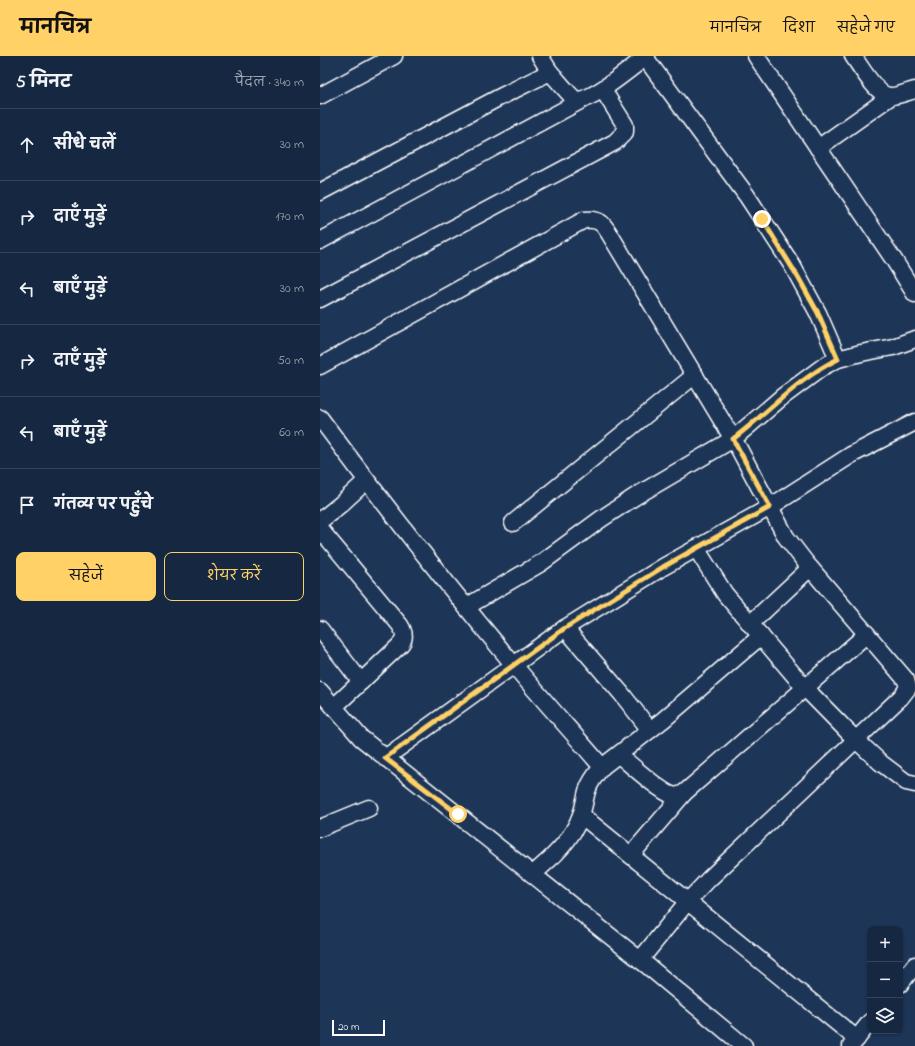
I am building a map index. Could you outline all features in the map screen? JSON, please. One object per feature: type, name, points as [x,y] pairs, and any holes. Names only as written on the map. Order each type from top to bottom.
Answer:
[{"type":"street","points":[[320,96],[394,56]]},
{"type":"street","points":[[540,56],[550,72],[575,99],[582,100]]},
{"type":"street","points":[[756,56],[818,148],[910,273],[915,294]]},
{"type":"street","points":[[853,56],[866,76],[882,94],[890,97]]},
{"type":"street","points":[[320,241],[603,90],[645,57],[747,196],[792,266],[818,313],[838,359]]},
{"type":"street","points":[[320,192],[493,100],[550,72]]},
{"type":"street","points":[[320,299],[615,142],[625,132],[625,125],[603,90]]},
{"type":"street","points":[[818,148],[890,97],[915,90]]},
{"type":"street","points":[[320,366],[584,220],[593,219],[599,221],[604,225],[733,439],[786,537],[810,568],[911,685],[901,697],[856,740],[733,855],[688,901],[640,960]]},
{"type":"street","points":[[466,607],[536,566],[636,496],[733,439],[788,392],[824,366],[838,359],[893,347],[915,339]]},
{"type":"street","points":[[513,523],[695,375]]},
{"type":"street","points":[[320,418],[366,481],[466,607],[602,767]]},
{"type":"street","points":[[385,758],[513,664],[565,628],[696,548],[770,507],[851,455],[914,424]]},
{"type":"street","points":[[320,521],[342,504],[366,481]]},
{"type":"street","points":[[320,529],[404,631],[405,636],[404,642],[334,708]]},
{"type":"street","points":[[696,548],[725,594],[805,688],[881,763],[906,782],[915,784]]},
{"type":"street","points":[[750,624],[810,568]]},
{"type":"street","points":[[565,628],[621,692],[650,730]]},
{"type":"street","points":[[320,629],[361,682]]},
{"type":"street","points":[[631,855],[684,793],[868,634]]},
{"type":"street","points":[[533,874],[560,850],[568,839],[581,815],[588,789],[602,767],[714,678],[761,636]]},
{"type":"street","points":[[320,691],[361,738],[640,960],[744,1046]]},
{"type":"street","points":[[619,755],[672,795],[678,796],[684,793]]},
{"type":"street","points":[[320,828],[369,808]]},
{"type":"street","points":[[581,815],[688,901],[854,1042],[867,1026]]},
{"type":"street","points":[[903,980],[915,965]]},
{"type":"route","points":[[458,814],[385,758],[522,657],[565,628],[663,567],[770,507],[733,439],[791,390],[824,366],[838,359],[818,313],[792,266],[762,219]]}]
